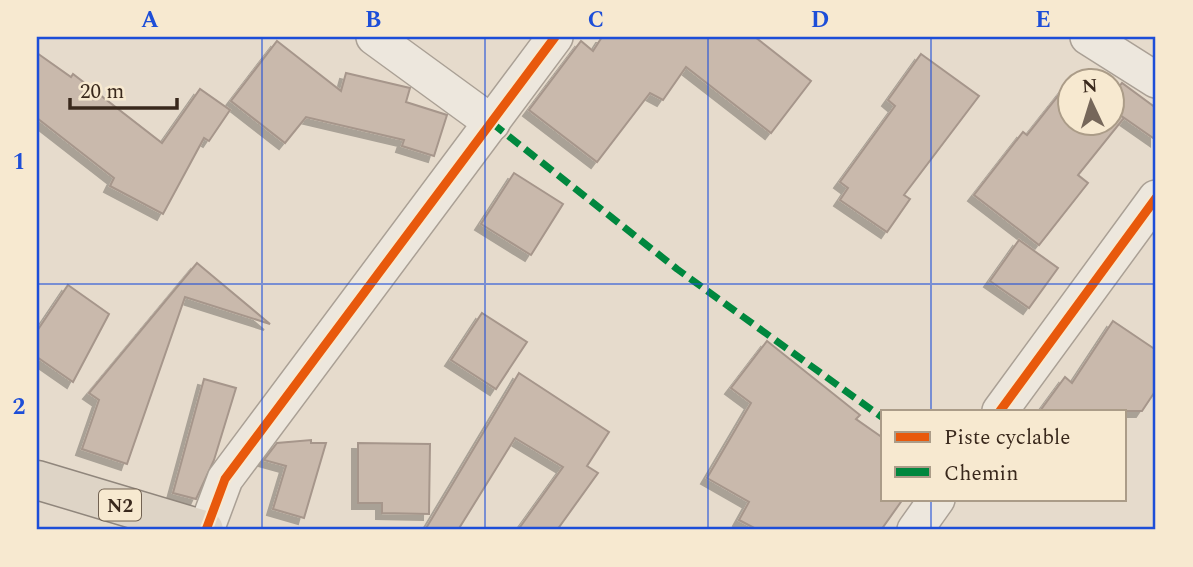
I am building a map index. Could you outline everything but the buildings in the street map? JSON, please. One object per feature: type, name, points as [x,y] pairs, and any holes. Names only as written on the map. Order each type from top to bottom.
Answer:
[{"type":"highway","name":"N2","points":[[37,480],[205,530]]},
{"type":"street","points":[[374,37],[492,123]]},
{"type":"street","points":[[205,530],[225,479],[555,37]]},
{"type":"street","points":[[1088,37],[1156,80]]},
{"type":"street","points":[[1001,410],[1156,198]]},
{"type":"street","points":[[915,530],[936,500]]},
{"type":"marked path","points":[[492,123],[677,269],[881,417]]},
{"type":"cycle path","points":[[206,530],[225,479],[555,37]]},
{"type":"cycle path","points":[[1001,410],[1156,198]]}]
